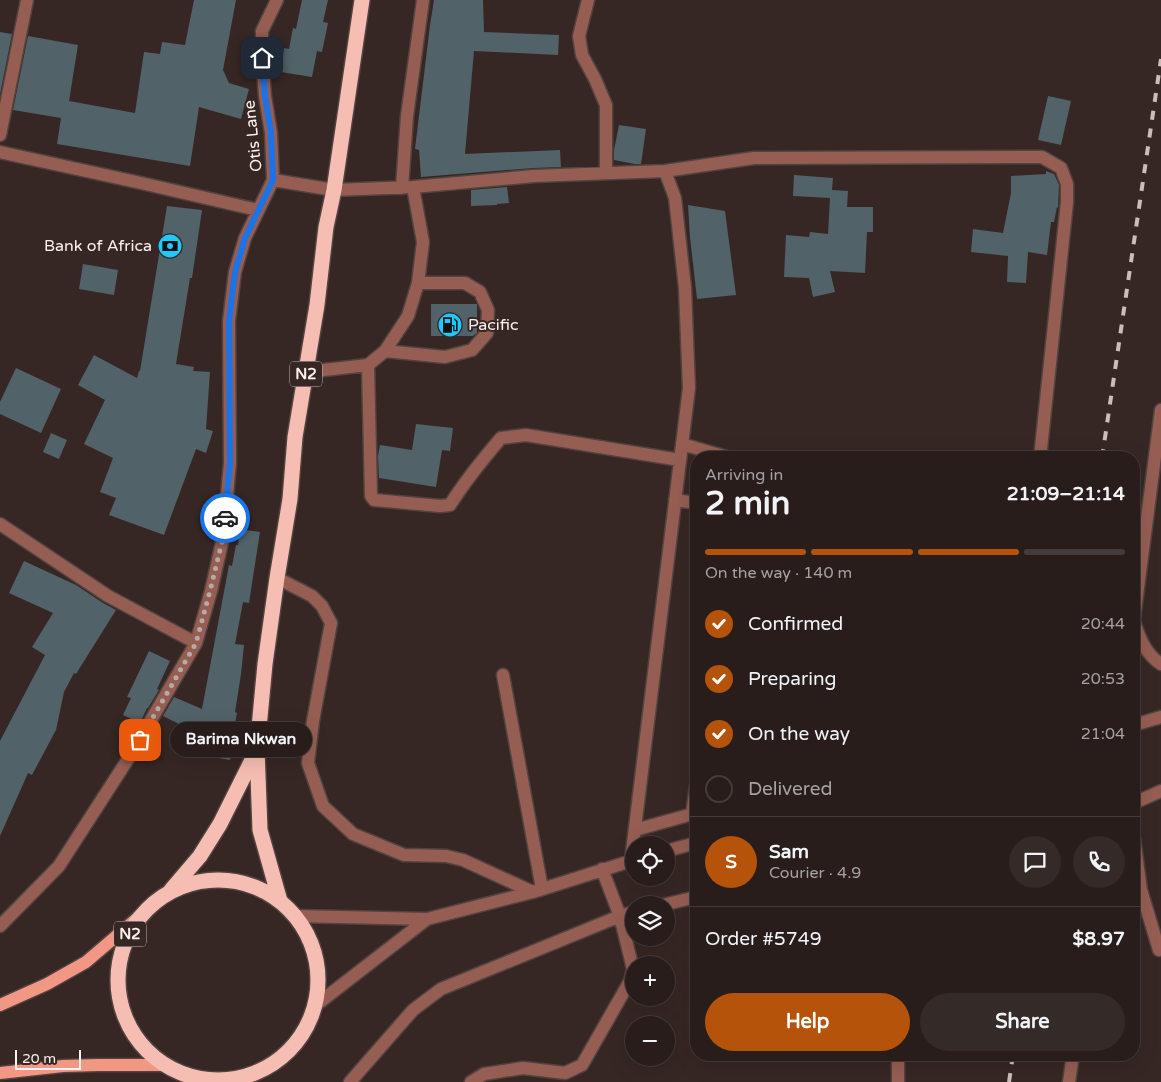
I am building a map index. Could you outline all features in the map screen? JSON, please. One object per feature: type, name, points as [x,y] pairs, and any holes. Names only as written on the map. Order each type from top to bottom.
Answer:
[{"type":"highway","name":"N2","points":[[280,900],[260,830],[257,749],[265,664],[290,499],[296,437],[326,228],[334,190],[362,0]]},
{"type":"highway","name":"N2","points":[[257,749],[220,824],[200,856],[169,892],[141,915],[124,945],[118,978],[123,1012],[140,1043],[171,1072],[199,1078],[227,1079],[254,1073],[279,1059]]},
{"type":"highway","name":"N2","points":[[169,892],[190,883],[214,880],[237,881],[259,889],[280,900],[296,916],[308,936],[316,958],[319,982],[316,1005],[308,1026],[262,1082]]},
{"type":"main road","points":[[0,1004],[47,984],[86,962],[141,915]]},
{"type":"main road","points":[[0,1073],[63,1066],[98,1065],[171,1072]]},
{"type":"street","points":[[0,135],[27,0]]},
{"type":"street","name":"Otis Lane","points":[[277,0],[262,31],[262,58],[265,96],[271,133],[273,180],[334,190],[408,188],[534,176],[665,171],[754,158],[1042,157],[1061,168],[1067,184],[1068,202],[1041,451]]},
{"type":"street","points":[[306,372],[368,366],[385,351],[408,316],[418,283],[423,242],[408,188],[407,116],[423,0]]},
{"type":"street","points":[[588,0],[579,36],[582,55],[596,79],[606,105],[606,173]]},
{"type":"street","points":[[0,152],[142,182],[258,210]]},
{"type":"street","points":[[634,836],[689,388],[685,288],[675,198],[665,171]]},
{"type":"street","points":[[0,926],[59,866],[130,756],[196,643],[224,529],[230,462],[229,321],[235,272],[245,238],[273,180]]},
{"type":"street","points":[[385,351],[445,357],[472,350],[487,334],[488,310],[480,292],[465,283],[418,283]]},
{"type":"street","points":[[368,366],[371,496],[374,500],[440,506],[450,505],[501,438],[526,435],[680,460]]},
{"type":"street","points":[[1140,573],[1161,410]]},
{"type":"street","points":[[682,444],[706,451]]},
{"type":"street","points":[[675,500],[690,502]]},
{"type":"street","points":[[0,524],[108,596],[196,643]]},
{"type":"street","points":[[277,578],[312,596],[322,606],[331,623],[308,763],[323,806],[352,834],[404,855],[446,856],[463,860],[537,890]]},
{"type":"street","points":[[1140,638],[1155,661],[1161,664]]},
{"type":"street","points":[[503,675],[537,890]]},
{"type":"street","points":[[1140,723],[1161,717]]},
{"type":"street","points":[[1140,801],[1161,791]]},
{"type":"street","points":[[635,830],[690,814]]},
{"type":"street","points":[[675,849],[690,845]]},
{"type":"street","points":[[296,916],[428,919],[537,890],[625,862]]},
{"type":"street","points":[[471,1082],[484,1074],[523,1068],[566,1072],[582,1065],[630,980],[633,969],[620,916],[602,870]]},
{"type":"street","points":[[1140,883],[1159,950]]},
{"type":"street","points":[[675,902],[690,898]]},
{"type":"street","points":[[350,1082],[413,1010],[441,989],[625,915]]},
{"type":"street","points":[[316,1005],[428,919]]},
{"type":"street","points":[[898,1061],[898,1082]]},
{"type":"street","points":[[1069,1082],[1072,1061]]},
{"type":"building","points":[[194,0],[236,0],[223,70],[229,83],[249,89],[241,119],[199,107],[190,166],[57,144],[61,118],[13,110],[28,36],[78,45],[69,101],[135,113],[144,52],[160,54],[162,42],[185,45]]},
{"type":"building","points":[[302,0],[328,0],[323,22],[328,23],[322,52],[317,51],[312,77],[281,72],[284,48],[289,49],[293,28],[296,29]]},
{"type":"building","points":[[434,0],[483,0],[484,32],[559,35],[558,55],[474,51],[465,154],[560,150],[561,167],[421,177],[419,150],[415,149]]},
{"type":"building","points":[[0,32],[12,34],[0,94]]},
{"type":"building","points":[[1048,96],[1071,101],[1061,145],[1038,140]]},
{"type":"building","points":[[619,125],[646,129],[641,164],[614,160]]},
{"type":"building","points":[[1046,171],[1054,174],[1059,185],[1058,208],[1054,222],[1051,222],[1047,255],[1028,252],[1026,283],[1007,282],[1008,256],[971,252],[973,229],[1003,233],[1011,193],[1011,176],[1046,174]]},
{"type":"building","points":[[794,175],[833,178],[832,190],[848,191],[847,207],[873,207],[873,232],[867,232],[865,273],[830,271],[835,292],[813,297],[809,278],[784,277],[786,235],[809,237],[810,232],[828,234],[830,198],[793,196]]},
{"type":"building","points":[[507,187],[509,203],[471,206],[471,190]]},
{"type":"building","points":[[688,205],[725,211],[736,295],[697,299]]},
{"type":"building","points":[[167,206],[202,210],[176,364],[194,367],[193,371],[210,372],[206,429],[213,431],[206,453],[196,449],[164,535],[109,515],[116,498],[100,492],[113,458],[84,444],[105,400],[78,385],[94,355],[137,378],[140,371]]},
{"type":"building","points":[[83,264],[118,270],[114,295],[79,289]]},
{"type":"building","points":[[431,304],[477,304],[477,333],[473,336],[431,336]]},
{"type":"building","points":[[16,368],[61,389],[41,433],[0,414],[0,402]]},
{"type":"building","points":[[416,424],[453,428],[450,451],[442,450],[436,487],[379,478],[378,456],[380,445],[412,450]]},
{"type":"building","points":[[51,433],[67,440],[59,459],[43,452]]},
{"type":"building","points":[[240,529],[260,532],[249,603],[243,602],[235,644],[244,645],[235,712],[237,713],[234,728],[236,729],[230,760],[207,756],[210,738],[163,716],[174,697],[202,709],[229,565],[232,566]]},
{"type":"building","points":[[24,561],[76,585],[116,610],[76,674],[74,673],[64,692],[56,730],[32,775],[28,773],[0,836],[0,741],[45,655],[32,647],[53,613],[9,593]]},
{"type":"building","points":[[149,651],[170,661],[157,689],[159,690],[140,723],[123,715],[131,698],[127,697]]},
{"type":"railway","points":[[1103,451],[1161,59]]},
{"type":"railway","points":[[1009,1082],[1012,1061]]},
{"type":"way so far","points":[[140,740],[196,643],[223,538],[225,518]]},
{"type":"place","name":"Bank of Africa","points":[[170,246]]},
{"type":"place","name":"Pacific","points":[[450,325]]},
{"type":"place","name":"Barima Nkwan","points":[[140,740]]},
{"type":"route","points":[[225,518],[230,462],[229,321],[235,272],[245,238],[273,180],[271,133],[265,96],[262,58]]}]
